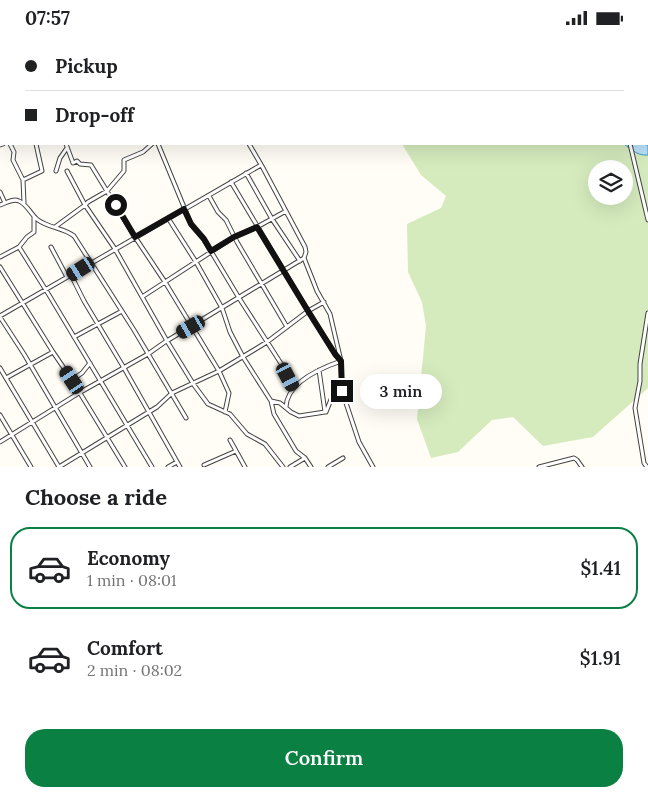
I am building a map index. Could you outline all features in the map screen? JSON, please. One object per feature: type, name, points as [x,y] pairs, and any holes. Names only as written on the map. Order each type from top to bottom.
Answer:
[{"type":"street","points":[[10,145],[14,152],[13,159],[23,180],[24,205]]},
{"type":"street","points":[[23,180],[42,171],[36,145]]},
{"type":"street","points":[[55,227],[88,202],[107,191],[124,171],[124,160],[151,145]]},
{"type":"street","points":[[158,145],[191,224],[204,239],[282,365],[294,389]]},
{"type":"street","points":[[0,442],[302,259],[306,252],[305,247],[250,145]]},
{"type":"street","points":[[630,145],[648,221]]},
{"type":"street","points":[[67,146],[73,163],[77,161],[80,164],[91,165],[165,282],[218,371],[229,393],[225,412]]},
{"type":"street","points":[[56,171],[60,158],[67,146]]},
{"type":"street","points":[[90,467],[0,317],[261,165]]},
{"type":"street","points":[[67,171],[85,205],[115,249],[167,341],[208,404],[230,414],[247,435],[265,445],[281,466]]},
{"type":"street","points":[[246,173],[272,219],[302,259],[330,314],[341,361],[342,391],[359,442],[373,467]]},
{"type":"street","points":[[231,182],[308,311],[341,361]]},
{"type":"street","points":[[0,192],[5,203]]},
{"type":"street","points":[[209,195],[218,212],[226,220],[287,327]]},
{"type":"street","points":[[0,205],[11,200],[17,200],[42,223],[66,231],[74,236],[122,311],[186,418]]},
{"type":"street","points":[[142,297],[234,237],[286,211]]},
{"type":"street","points":[[0,257],[19,247],[34,232],[34,216]]},
{"type":"street","points":[[168,218],[222,307],[230,332],[270,401],[274,414],[298,453],[305,458],[311,467]]},
{"type":"street","points":[[19,247],[152,467]]},
{"type":"street","points":[[51,247],[124,368],[180,467]]},
{"type":"street","points":[[0,267],[125,467]]},
{"type":"street","points":[[0,368],[59,467],[157,407],[172,393],[243,357],[267,342],[308,311],[324,302]]},
{"type":"street","points":[[74,337],[122,311]]},
{"type":"street","points":[[647,467],[644,463],[635,409],[648,313]]},
{"type":"street","points":[[6,378],[53,352]]},
{"type":"street","points":[[286,407],[287,397],[294,389],[319,370],[341,361]]},
{"type":"street","points":[[72,380],[82,373],[90,363]]},
{"type":"street","points":[[319,370],[325,412]]},
{"type":"street","points":[[325,412],[334,392],[342,391]]},
{"type":"street","points":[[270,401],[280,403],[291,412],[299,415],[325,412]]},
{"type":"street","points":[[0,415],[31,467]]},
{"type":"street","points":[[230,440],[245,467]]},
{"type":"street","points":[[204,465],[236,451]]},
{"type":"street","points":[[290,467],[305,458]]},
{"type":"street","points":[[328,467],[343,458]]},
{"type":"street","points":[[539,467],[574,458],[582,467]]},
{"type":"street","points":[[168,467],[177,462]]},
{"type":"street","points":[[638,467],[644,463]]},
{"type":"green space","points":[[403,145],[648,145],[648,388],[593,437],[543,446],[513,417],[492,420],[458,452],[431,458],[417,419],[426,326],[422,302],[408,272],[407,224],[441,208],[446,196],[421,175]]},
{"type":"water","points":[[625,145],[648,145],[648,155],[638,154]]},
{"type":"route","points":[[116,205],[135,237],[184,209],[191,224],[204,239],[211,251],[234,237],[257,227],[341,361],[342,391]]}]
